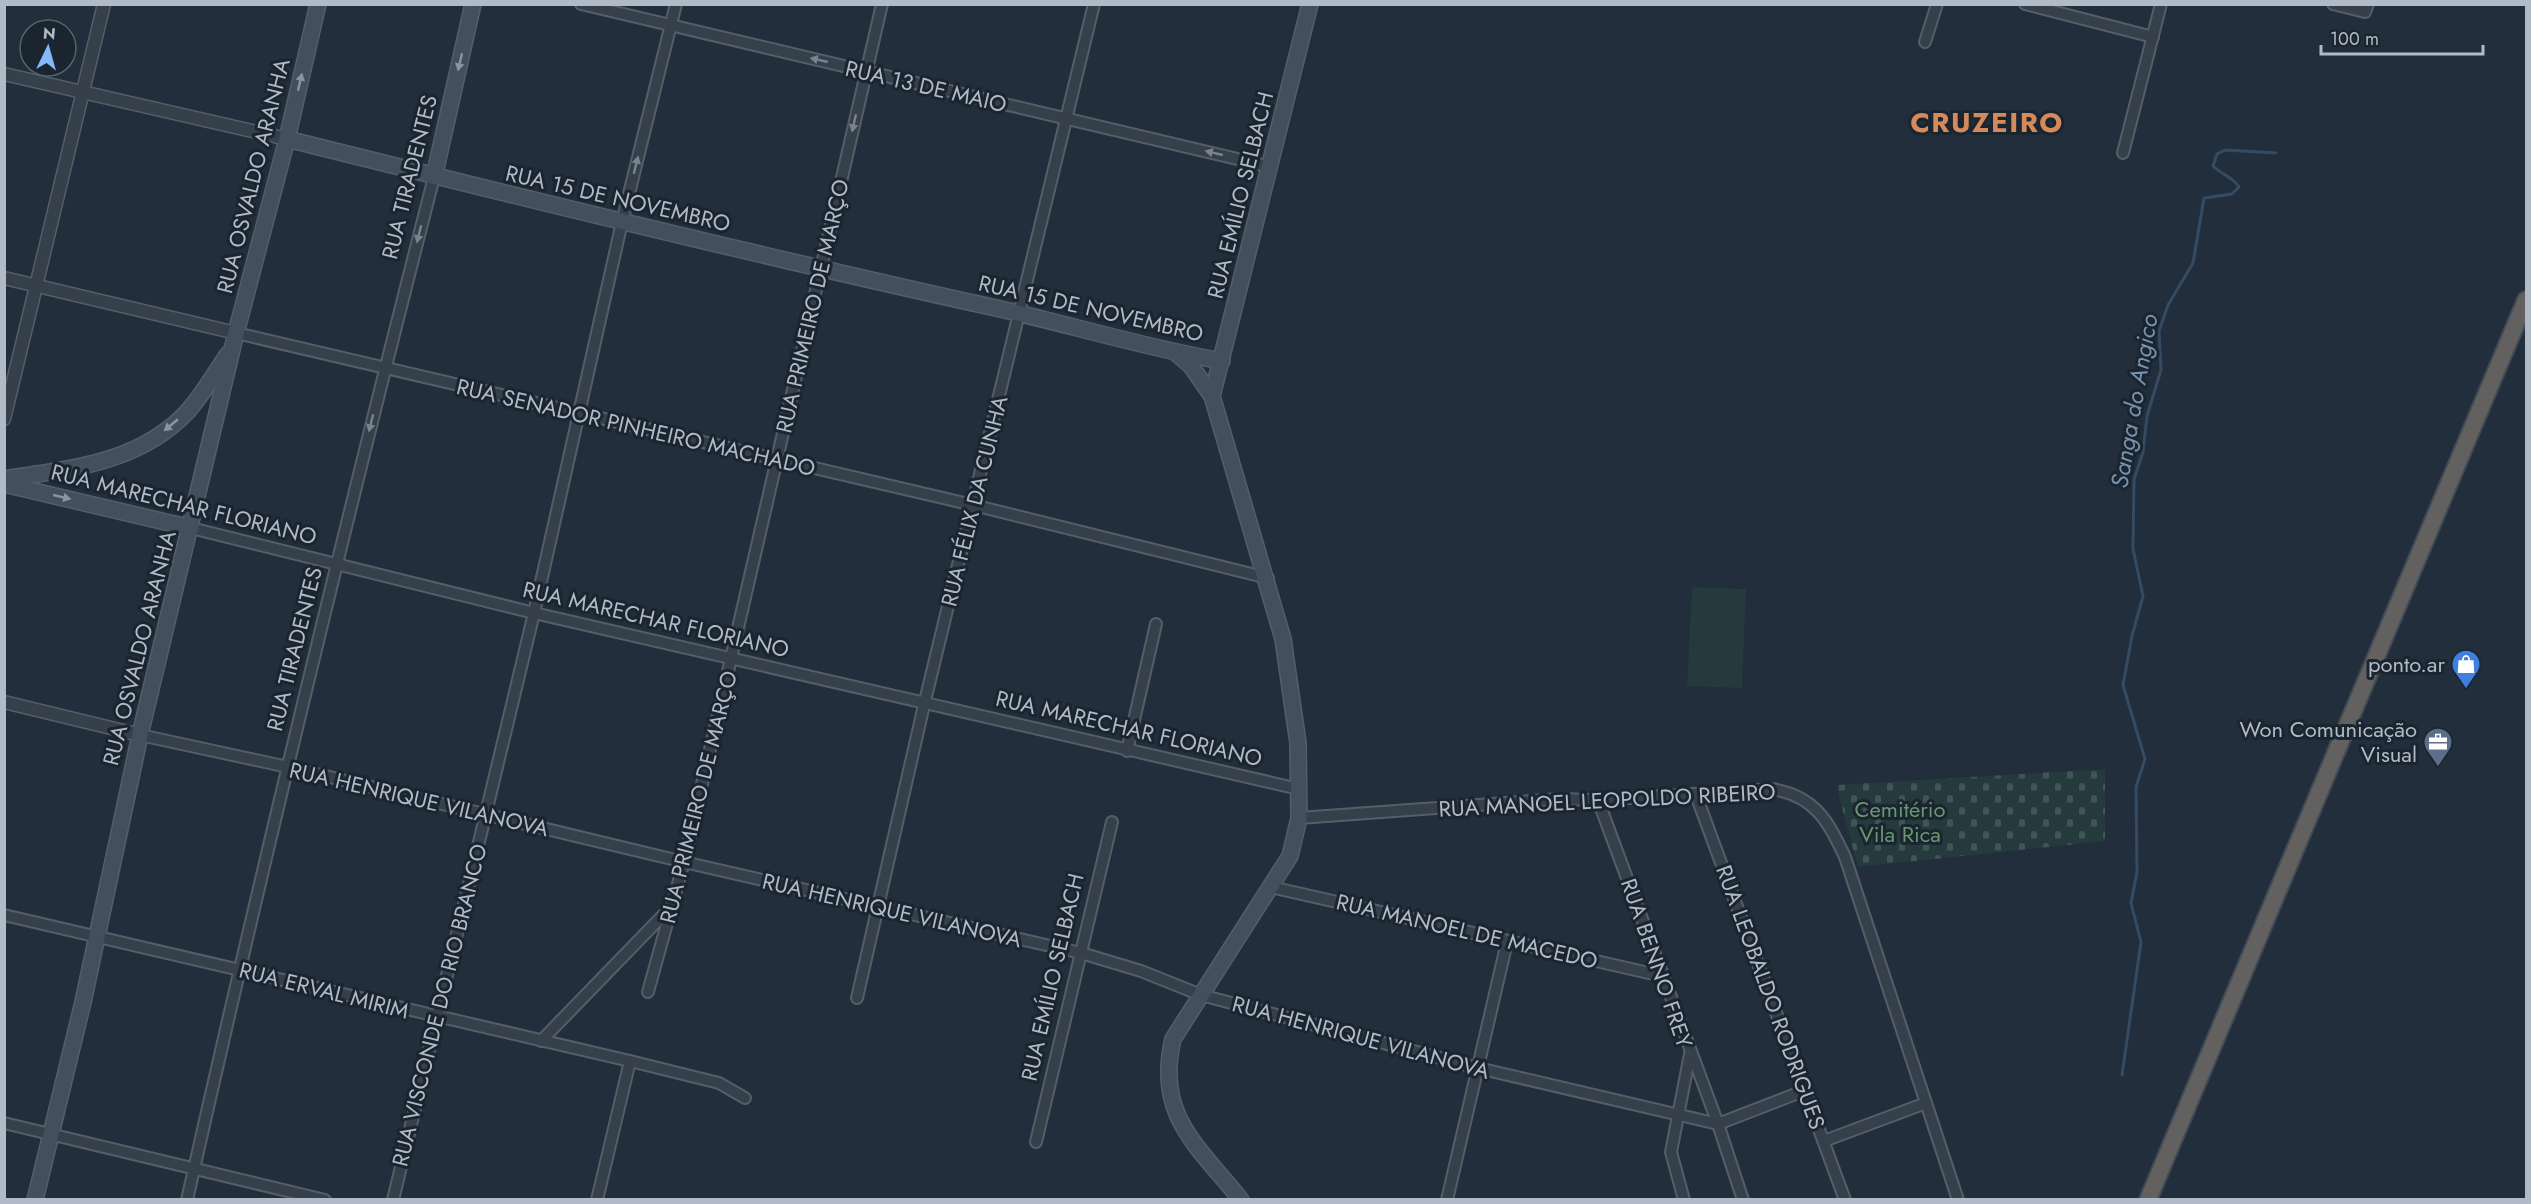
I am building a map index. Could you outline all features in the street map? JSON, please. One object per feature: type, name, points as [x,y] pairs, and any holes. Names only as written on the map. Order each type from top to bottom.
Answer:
[{"type":"highway","points":[[2148,1200],[2526,300]]},
{"type":"main road","name":"RUA OSVALDO ARANHA","points":[[35,1200],[53,1134],[140,735],[234,340],[287,138],[318,4]]},
{"type":"main road","name":"RUA TIRADENTES","points":[[434,177],[473,4]]},
{"type":"main road","name":"RUA EMÍLIO SELBACH","points":[[1212,396],[1310,4]]},
{"type":"main road","name":"RUA 15 DE NOVEMBRO","points":[[287,138],[434,177],[820,270],[1020,314],[1176,353],[1222,361]]},
{"type":"main road","points":[[4,479],[73,469],[122,456],[158,437],[186,412],[200,395],[234,340]]},
{"type":"main road","points":[[1176,353],[1191,366],[1212,396],[1268,578],[1283,639],[1298,742],[1299,818],[1290,856],[1173,1039],[1167,1064],[1168,1096],[1184,1130],[1241,1200]]},
{"type":"main road","points":[[200,395],[212,396],[221,401]]},
{"type":"main road","name":"RUA MARECHAR FLORIANO","points":[[4,484],[191,528]]},
{"type":"street","points":[[4,419],[104,4]]},
{"type":"street","name":"RUA 13 DE MAIO","points":[[581,4],[1271,167]]},
{"type":"street","name":"RUA VISCONDE DO RIO BRANCO","points":[[393,1200],[534,613],[622,222],[675,4]]},
{"type":"street","name":"RUA PRIMEIRO DE MARÇO","points":[[648,992],[684,862],[882,4]]},
{"type":"street","name":"RUA FÉLIX DA CUNHA","points":[[857,998],[876,906],[1094,4]]},
{"type":"street","points":[[1925,42],[1937,4]]},
{"type":"street","points":[[2025,4],[2153,37]]},
{"type":"street","points":[[2123,153],[2161,4]]},
{"type":"street","points":[[2333,4],[2366,8]]},
{"type":"street","name":"RUA 15 DE NOVEMBRO","points":[[4,74],[287,138]]},
{"type":"street","name":"RUA TIRADENTES","points":[[186,1200],[239,969],[385,368],[434,177]]},
{"type":"street","name":"RUA SENADOR PINHEIRO MACHADO","points":[[4,278],[38,285],[234,340],[385,368],[973,505],[1268,578]]},
{"type":"street","name":"RUA MARECHAR FLORIANO","points":[[191,528],[534,613],[924,705],[1299,789]]},
{"type":"street","points":[[1127,751],[1156,624]]},
{"type":"street","name":"RUA HENRIQUE VILANOVA","points":[[4,702],[1081,953],[1141,971],[1201,995],[1478,1068],[1718,1124]]},
{"type":"street","name":"RUA MANOEL LEOPOLDO RIBEIRO","points":[[1299,818],[1559,799],[1598,800],[1772,789],[1792,792],[1810,802],[1830,826],[1845,857],[1958,1200]]},
{"type":"street","name":"RUA LEOBALDO RODRIGUES","points":[[1696,795],[1845,1200]]},
{"type":"street","name":"RUA BENNO FREY","points":[[1598,800],[1690,1054],[1671,1152],[1684,1200]]},
{"type":"street","name":"RUA EMÍLIO SELBACH","points":[[1036,1142],[1112,822]]},
{"type":"street","name":"RUA MANOEL DE MACEDO","points":[[1271,886],[1507,942],[1662,975]]},
{"type":"street","points":[[541,1041],[672,906]]},
{"type":"street","name":"RUA ERVAL MIRIM","points":[[4,915],[630,1061],[719,1083],[745,1098]]},
{"type":"street","points":[[1447,1200],[1507,942]]},
{"type":"street","points":[[1690,1054],[1718,1124],[1743,1200]]},
{"type":"street","points":[[597,1200],[630,1061]]},
{"type":"street","points":[[1718,1124],[1806,1090]]},
{"type":"street","points":[[1824,1141],[1926,1103]]},
{"type":"street","points":[[4,1123],[325,1200]]},
{"type":"green space","points":[[1692,587],[1746,589],[1742,688],[1687,686]]},
{"type":"green space","name":"Cemitério Vila Rica","points":[[2105,769],[2105,841],[1858,867],[1836,785]]},
{"type":"waterway","name":"Sanga do Angico","points":[[2122,1075],[2141,942],[2131,903],[2137,872],[2136,787],[2145,759],[2123,685],[2132,636],[2143,596],[2133,549],[2134,480],[2143,452],[2147,416],[2161,370],[2159,331],[2168,305],[2193,263],[2204,198],[2232,194],[2239,187],[2213,166],[2217,154],[2225,150],[2276,153]]},
{"type":"place","name":"ponto.ar","points":[[2466,690]]},
{"type":"place","name":"Won Comunicação Visual","points":[[2438,768]]},
{"type":"district","name":"CRUZEIRO","points":[[1987,122]]}]
